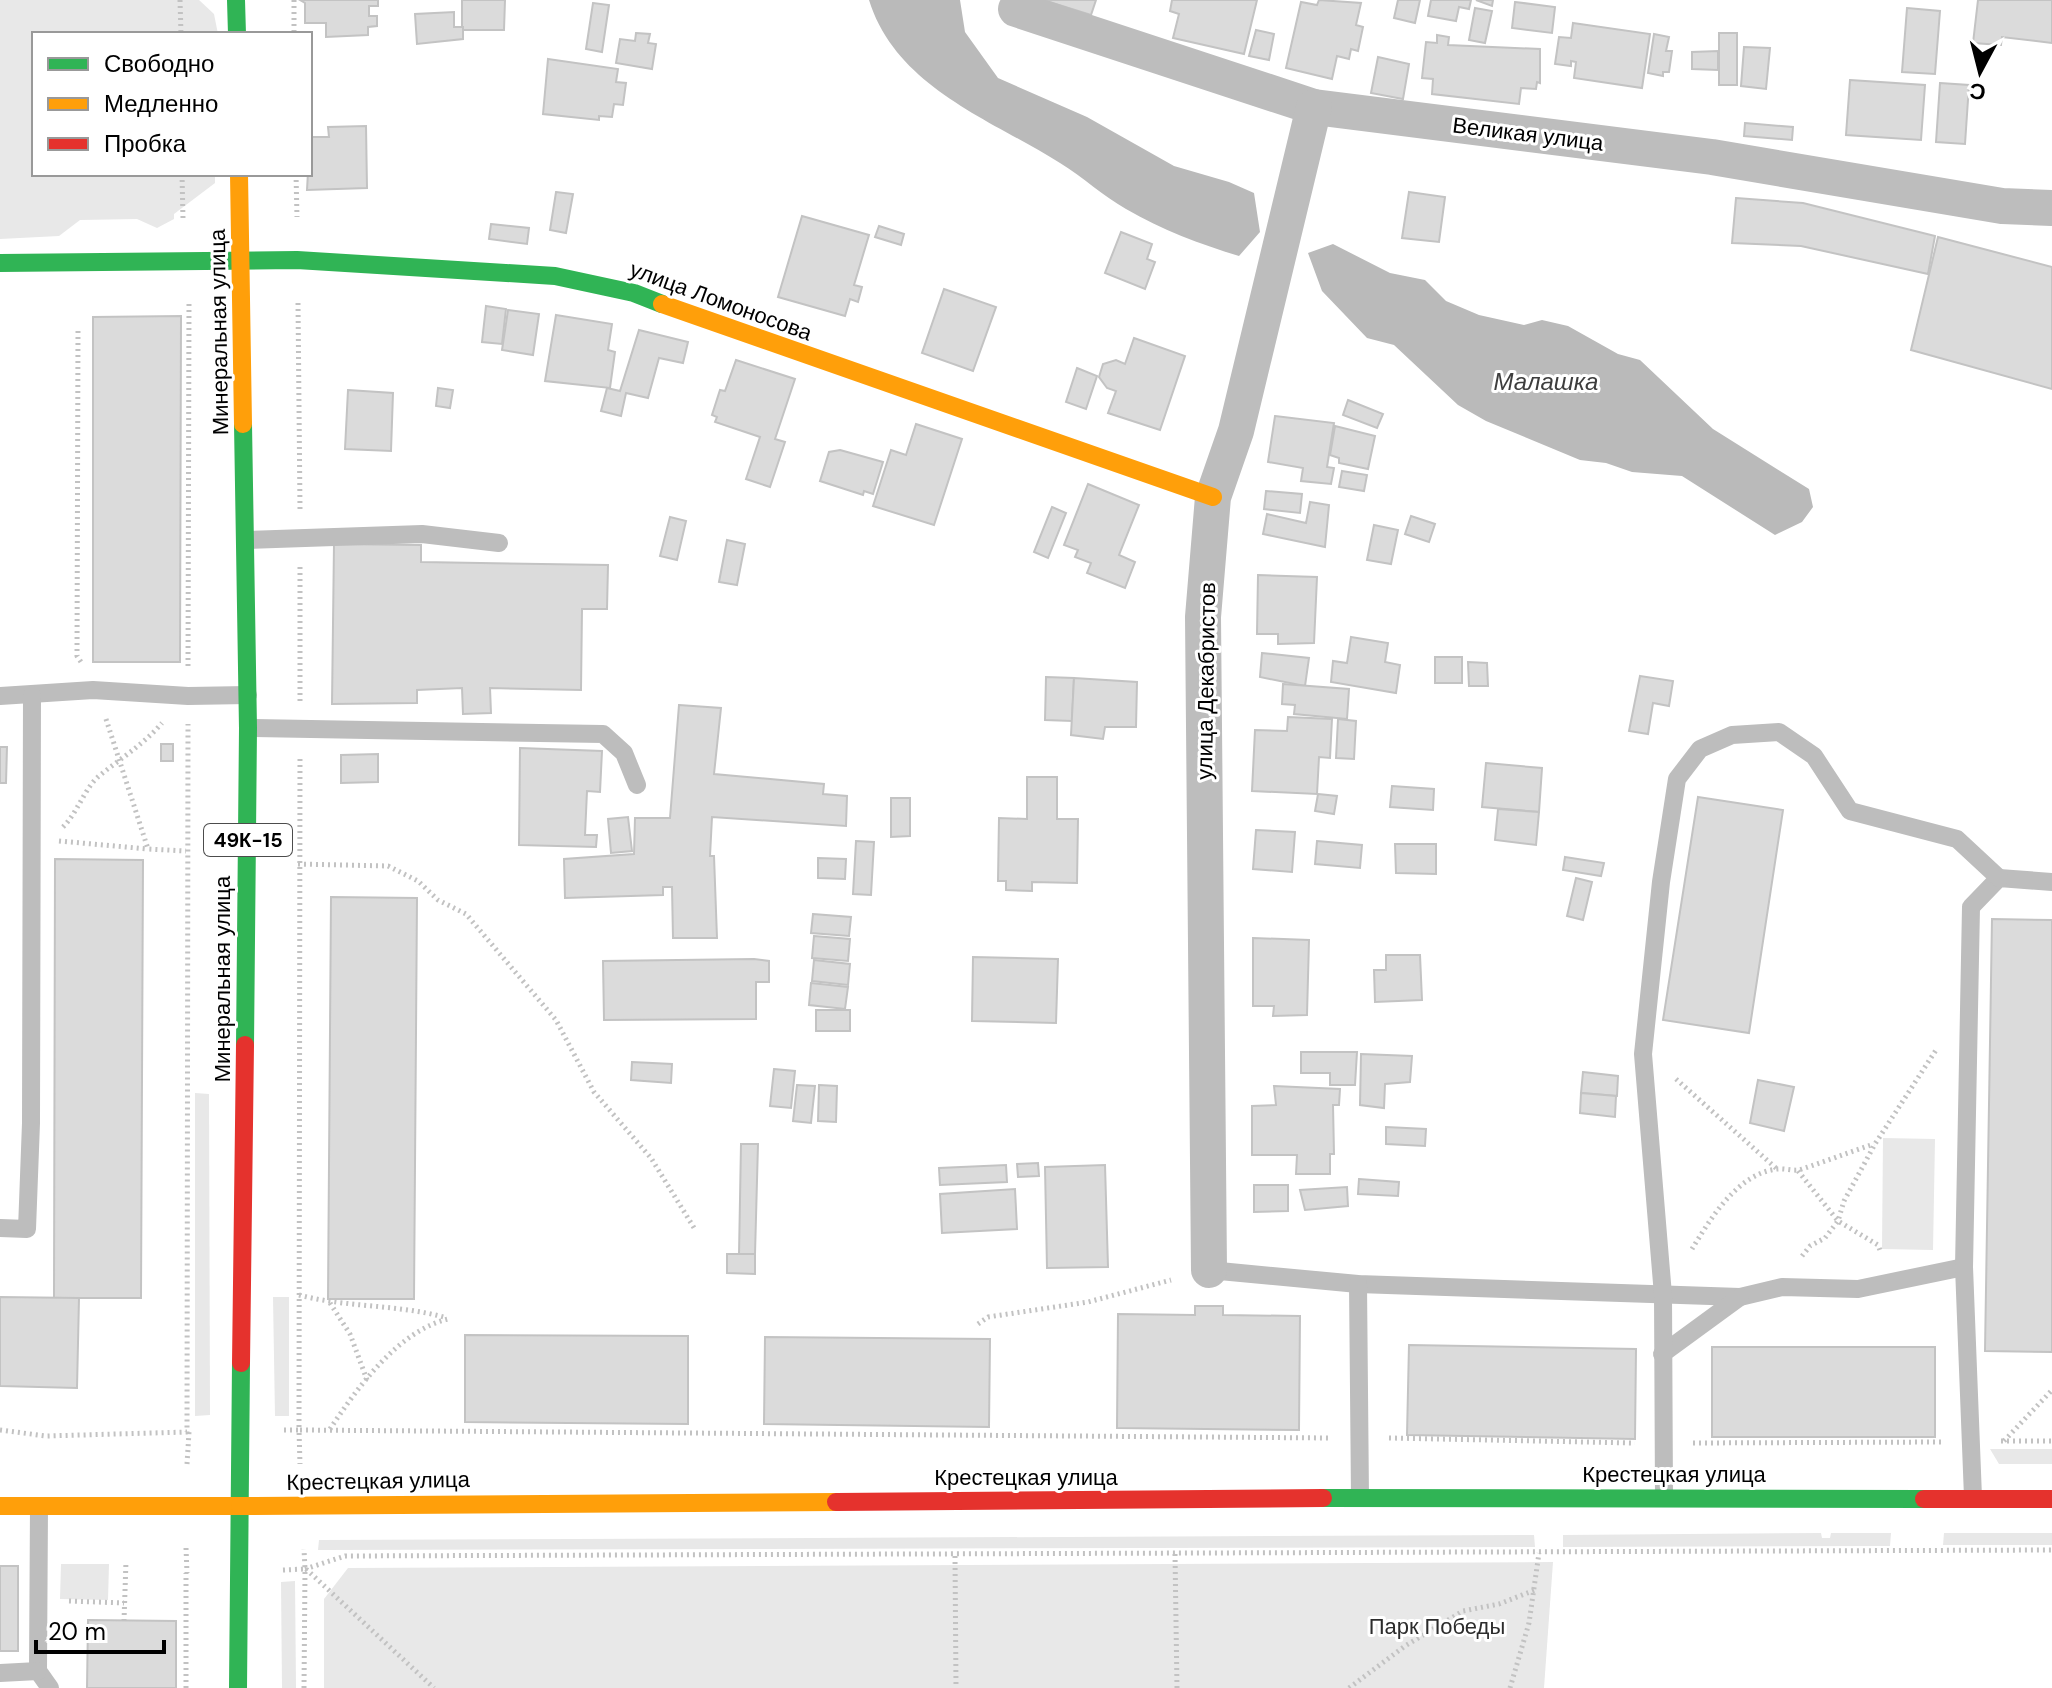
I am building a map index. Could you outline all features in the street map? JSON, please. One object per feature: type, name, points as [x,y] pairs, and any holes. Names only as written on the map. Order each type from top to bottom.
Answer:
[{"type":"main road","points":[[236,0],[237,32]]},
{"type":"main road","name":"Минеральная улица","points":[[238,1688],[248,728],[239,176]]},
{"type":"main road","name":"улица Ломоносова","points":[[0,263],[297,260],[555,276],[634,293],[735,332],[1213,497]]},
{"type":"main road","name":"Крестецкая улица","points":[[0,1506],[1360,1498],[2052,1499]]},
{"type":"street","name":"Великая улица","points":[[1017,5],[1314,107],[1712,157],[2002,206],[2052,208]]},
{"type":"street","name":"улица Декабристов","points":[[1209,1270],[1203,617],[1213,497],[1236,431],[1314,107]]},
{"type":"lane","points":[[247,540],[422,534],[499,543]]},
{"type":"lane","points":[[0,696],[93,690],[188,696],[248,695]]},
{"type":"lane","points":[[0,1228],[27,1229],[31,1123],[32,695]]},
{"type":"lane","points":[[248,728],[603,734],[624,753],[637,785]]},
{"type":"lane","points":[[1664,1498],[1663,1295],[1643,1054],[1661,882],[1677,779],[1700,749],[1732,735],[1779,732],[1814,756],[1850,811],[1957,839],[1999,878],[2052,882]]},
{"type":"lane","points":[[1973,1497],[1964,1267],[1971,907],[1999,878]]},
{"type":"lane","points":[[1209,1270],[1358,1284],[1740,1297],[1769,1290],[1858,1289],[1964,1267]]},
{"type":"lane","points":[[1358,1284],[1360,1498]]},
{"type":"lane","points":[[1662,1354],[1740,1297]]},
{"type":"lane","points":[[39,1507],[38,1671],[50,1688]]},
{"type":"lane","points":[[0,1673],[38,1671]]},
{"type":"path","points":[[180,0],[181,32]]},
{"type":"path","points":[[294,0],[294,32]]},
{"type":"path","points":[[182,176],[190,316],[186,851],[187,1465]]},
{"type":"path","points":[[296,176],[300,536],[300,1467]]},
{"type":"path","points":[[78,331],[77,656],[93,690],[148,849]]},
{"type":"path","points":[[186,851],[54,841],[76,815],[96,778],[144,744],[188,696]]},
{"type":"path","points":[[298,864],[388,866],[418,881],[438,900],[466,914],[556,1020],[594,1092],[651,1158],[696,1231]]},
{"type":"path","points":[[1769,1290],[1810,1246],[1825,1238],[1838,1221],[1844,1201],[1875,1144],[1940,1044],[1969,1019]]},
{"type":"path","points":[[1643,1054],[1697,1096],[1777,1169]]},
{"type":"path","points":[[1663,1295],[1714,1214],[1739,1188],[1777,1169],[1798,1171],[1875,1144]]},
{"type":"path","points":[[1798,1171],[1838,1221],[1878,1245],[1890,1283]]},
{"type":"path","points":[[978,1324],[988,1317],[1088,1302],[1209,1270]]},
{"type":"path","points":[[299,1295],[329,1303],[415,1309],[448,1319],[426,1324],[389,1356],[329,1430]]},
{"type":"path","points":[[329,1303],[350,1334],[368,1381]]},
{"type":"path","points":[[2004,1441],[2052,1390]]},
{"type":"path","points":[[0,1430],[46,1436],[198,1432]]},
{"type":"path","points":[[275,1430],[1666,1443],[2052,1441]]},
{"type":"path","points":[[186,1542],[186,1688]]},
{"type":"path","points":[[304,1544],[304,1688]]},
{"type":"path","points":[[282,1570],[305,1569],[345,1556],[2052,1550]]},
{"type":"path","points":[[1510,1688],[1535,1590],[1539,1553]]},
{"type":"path","points":[[1175,1554],[1177,1688]]},
{"type":"path","points":[[955,1556],[956,1688]]},
{"type":"path","points":[[124,1621],[126,1561]]},
{"type":"path","points":[[305,1569],[434,1688]]},
{"type":"path","points":[[186,1573],[195,1573]]},
{"type":"path","points":[[1349,1688],[1405,1646],[1463,1611],[1499,1604],[1535,1590]]},
{"type":"path","points":[[39,1600],[124,1603]]},
{"type":"green space","points":[[0,0],[199,0],[214,14],[218,32],[32,32],[32,176],[215,176],[215,183],[174,214],[174,219],[157,228],[137,219],[80,220],[59,236],[0,239]]},
{"type":"green space","points":[[195,1093],[209,1094],[210,1415],[195,1416]]},
{"type":"green space","points":[[1883,1138],[1935,1139],[1933,1250],[1882,1249]]},
{"type":"green space","points":[[273,1297],[289,1297],[289,1416],[275,1416]]},
{"type":"green space","points":[[1990,1449],[2052,1449],[2052,1464],[1999,1464]]},
{"type":"green space","points":[[1821,1533],[1822,1538],[1830,1538],[1831,1533],[1891,1533],[1890,1546],[1563,1547],[1563,1535]]},
{"type":"green space","points":[[1944,1533],[2052,1533],[2052,1545],[1943,1545]]},
{"type":"green space","points":[[1534,1535],[1535,1547],[318,1550],[319,1540]]},
{"type":"green space","name":"Парк Победы","points":[[1553,1562],[1544,1688],[324,1688],[324,1599],[348,1568]]},
{"type":"green space","points":[[61,1564],[109,1564],[108,1600],[60,1599]]},
{"type":"green space","points":[[295,1581],[296,1688],[282,1688],[281,1582]]},
{"type":"water","points":[[869,0],[960,0],[965,32],[998,78],[1087,117],[1174,166],[1229,182],[1254,193],[1260,232],[1239,256],[1181,236],[1126,209],[1068,168],[948,98],[923,78],[900,56],[882,30]]},
{"type":"water","name":"Малашка","points":[[1333,244],[1390,273],[1425,280],[1446,301],[1479,315],[1524,325],[1542,320],[1568,326],[1618,354],[1640,360],[1713,429],[1809,489],[1813,507],[1802,522],[1775,535],[1682,476],[1632,472],[1606,463],[1580,460],[1486,421],[1458,405],[1394,345],[1367,338],[1322,291],[1308,253]]},
{"type":"building","points":[[300,0],[378,0],[378,6],[369,6],[369,16],[377,16],[377,26],[368,27],[368,35],[326,37],[326,23],[305,23],[305,3]]},
{"type":"building","points":[[462,0],[505,0],[504,30],[462,30]]},
{"type":"building","points":[[1043,0],[1096,0],[1091,15]]},
{"type":"building","points":[[1172,0],[1257,0],[1244,54],[1173,38],[1179,14],[1170,11]]},
{"type":"building","points":[[1319,0],[1361,3],[1356,25],[1363,27],[1358,51],[1351,49],[1349,59],[1337,56],[1332,79],[1286,68],[1301,2],[1317,5]]},
{"type":"building","points":[[1398,0],[1420,0],[1415,23],[1394,18]]},
{"type":"building","points":[[1431,0],[1471,0],[1469,9],[1459,7],[1456,21],[1428,16]]},
{"type":"building","points":[[1476,0],[1493,0],[1492,6]]},
{"type":"building","points":[[1978,0],[2052,0],[2052,43],[2002,37],[2001,45],[1973,43]]},
{"type":"building","points":[[1515,2],[1555,7],[1552,33],[1512,28]]},
{"type":"building","points":[[593,3],[609,5],[602,52],[586,49]]},
{"type":"building","points":[[1475,8],[1492,11],[1485,43],[1469,40]]},
{"type":"building","points":[[1907,8],[1940,11],[1935,74],[1902,72]]},
{"type":"building","points":[[454,12],[454,27],[463,27],[463,39],[417,44],[415,14]]},
{"type":"building","points":[[1573,23],[1650,34],[1642,88],[1574,78],[1576,62],[1571,61],[1571,66],[1555,64],[1559,37],[1571,38]]},
{"type":"building","points":[[1256,30],[1274,34],[1269,60],[1249,56]]},
{"type":"building","points":[[636,33],[650,34],[648,43],[656,44],[652,69],[616,63],[620,39],[635,41]]},
{"type":"building","points":[[1719,33],[1737,33],[1737,85],[1719,85]]},
{"type":"building","points":[[1654,34],[1669,37],[1666,51],[1672,51],[1669,72],[1663,72],[1663,76],[1648,73]]},
{"type":"building","points":[[1437,35],[1449,37],[1448,45],[1540,49],[1540,83],[1537,82],[1536,89],[1521,88],[1519,104],[1432,94],[1433,79],[1422,78],[1426,42],[1437,43]]},
{"type":"building","points":[[1744,47],[1770,48],[1766,89],[1741,86]]},
{"type":"building","points":[[1718,51],[1718,70],[1692,69],[1692,52]]},
{"type":"building","points":[[1378,57],[1409,64],[1403,99],[1371,93]]},
{"type":"building","points":[[548,59],[618,69],[616,82],[626,83],[623,105],[614,104],[612,117],[599,116],[599,120],[543,114]]},
{"type":"building","points":[[1850,80],[1925,85],[1921,140],[1846,135]]},
{"type":"building","points":[[1940,83],[1969,85],[1965,144],[1936,142]]},
{"type":"building","points":[[1745,123],[1793,127],[1792,140],[1744,136]]},
{"type":"building","points":[[366,126],[367,188],[307,190],[308,176],[312,176],[312,137],[329,137],[328,127]]},
{"type":"building","points":[[556,192],[573,194],[566,233],[550,230]]},
{"type":"building","points":[[1409,192],[1445,197],[1439,242],[1402,238]]},
{"type":"building","points":[[1736,198],[1803,203],[1935,236],[1928,274],[1801,246],[1732,243]]},
{"type":"building","points":[[802,216],[869,235],[854,285],[862,287],[858,302],[850,299],[845,316],[778,297]]},
{"type":"building","points":[[491,224],[529,228],[527,244],[489,239]]},
{"type":"building","points":[[879,226],[904,234],[901,245],[875,237]]},
{"type":"building","points":[[1121,232],[1152,244],[1147,259],[1155,262],[1145,289],[1105,273]]},
{"type":"building","points":[[1938,237],[2052,267],[2052,389],[1911,350]]},
{"type":"building","points":[[944,289],[996,307],[973,371],[922,353]]},
{"type":"building","points":[[486,306],[506,309],[502,344],[482,342]]},
{"type":"building","points":[[508,310],[539,314],[533,355],[502,350]]},
{"type":"building","points":[[556,315],[612,324],[608,350],[615,352],[610,388],[545,381]]},
{"type":"building","points":[[181,316],[180,662],[93,662],[93,317]]},
{"type":"building","points":[[639,330],[688,342],[683,363],[659,358],[648,398],[626,393],[621,416],[601,411],[607,388],[620,391]]},
{"type":"building","points":[[1134,338],[1185,356],[1160,430],[1108,413],[1116,391],[1107,388],[1099,377],[1103,364],[1116,360],[1125,364]]},
{"type":"building","points":[[736,360],[795,379],[775,439],[785,442],[770,487],[746,479],[760,437],[715,422],[717,417],[712,415],[720,390],[725,391]]},
{"type":"building","points":[[1077,368],[1097,376],[1086,409],[1066,402]]},
{"type":"building","points":[[438,388],[453,390],[450,408],[436,406]]},
{"type":"building","points":[[348,390],[393,393],[391,451],[345,449]]},
{"type":"building","points":[[1348,400],[1383,414],[1377,428],[1343,415]]},
{"type":"building","points":[[1275,416],[1334,423],[1327,467],[1334,468],[1331,484],[1301,481],[1303,468],[1268,462]]},
{"type":"building","points":[[916,424],[962,439],[934,525],[873,506],[891,450],[906,455]]},
{"type":"building","points":[[1335,426],[1375,436],[1368,469],[1339,463],[1339,458],[1330,455]]},
{"type":"building","points":[[840,450],[883,462],[873,494],[864,491],[863,495],[820,481],[829,452]]},
{"type":"building","points":[[1342,471],[1367,475],[1364,491],[1339,487]]},
{"type":"building","points":[[1088,484],[1139,505],[1119,555],[1135,562],[1125,588],[1087,573],[1091,563],[1075,557],[1078,550],[1064,545]]},
{"type":"building","points":[[1266,491],[1302,494],[1300,513],[1264,509]]},
{"type":"building","points":[[1310,502],[1329,505],[1325,547],[1263,534],[1267,514],[1306,523]]},
{"type":"building","points":[[1052,507],[1066,513],[1048,558],[1034,552]]},
{"type":"building","points":[[1411,516],[1435,524],[1429,542],[1405,534]]},
{"type":"building","points":[[670,517],[686,521],[677,560],[660,556]]},
{"type":"building","points":[[1374,525],[1398,530],[1391,564],[1367,560]]},
{"type":"building","points":[[727,540],[745,544],[737,585],[719,582]]},
{"type":"building","points":[[334,544],[421,545],[421,562],[608,565],[607,609],[582,609],[581,690],[490,688],[491,713],[463,714],[462,688],[417,690],[417,703],[332,704]]},
{"type":"building","points":[[1258,575],[1317,577],[1314,643],[1278,644],[1278,634],[1257,634]]},
{"type":"building","points":[[1351,637],[1388,643],[1385,662],[1400,665],[1396,693],[1331,682],[1333,661],[1347,663]]},
{"type":"building","points":[[1262,653],[1309,658],[1305,686],[1260,677]]},
{"type":"building","points":[[1435,657],[1462,657],[1462,683],[1435,683]]},
{"type":"building","points":[[1468,662],[1487,663],[1488,686],[1469,686]]},
{"type":"building","points":[[1640,676],[1673,681],[1669,706],[1653,703],[1648,734],[1629,731]]},
{"type":"building","points":[[1046,677],[1074,678],[1072,721],[1045,720]]},
{"type":"building","points":[[1074,678],[1137,682],[1136,727],[1105,727],[1103,739],[1071,735]]},
{"type":"building","points":[[1283,684],[1349,689],[1347,719],[1294,714],[1295,705],[1282,704]]},
{"type":"building","points":[[679,705],[721,708],[714,774],[824,784],[823,794],[847,796],[846,826],[712,817],[710,856],[714,856],[717,938],[673,938],[672,887],[663,887],[663,895],[565,898],[564,859],[634,854],[635,818],[670,818]]},
{"type":"building","points":[[1288,717],[1332,719],[1330,758],[1319,757],[1317,794],[1252,791],[1255,730],[1287,731]]},
{"type":"building","points":[[1338,719],[1356,721],[1354,759],[1336,758]]},
{"type":"building","points":[[161,744],[173,744],[173,761],[161,761]]},
{"type":"building","points":[[0,747],[7,747],[6,783],[0,783]]},
{"type":"building","points":[[520,748],[602,751],[600,792],[587,791],[585,835],[597,835],[596,847],[519,845]]},
{"type":"building","points":[[378,754],[378,782],[341,783],[341,755]]},
{"type":"building","points":[[1486,763],[1542,768],[1539,812],[1482,807]]},
{"type":"building","points":[[1027,777],[1057,777],[1057,819],[1078,819],[1077,883],[1032,882],[1032,891],[1006,890],[1006,881],[998,881],[999,818],[1027,819]]},
{"type":"building","points":[[1392,786],[1434,789],[1433,810],[1390,807]]},
{"type":"building","points":[[1318,794],[1337,796],[1334,814],[1315,811]]},
{"type":"building","points":[[1698,797],[1783,810],[1749,1033],[1663,1020]]},
{"type":"building","points":[[891,798],[910,798],[910,836],[891,837]]},
{"type":"building","points":[[1498,809],[1539,812],[1536,845],[1495,840]]},
{"type":"building","points":[[628,817],[632,851],[611,853],[608,819]]},
{"type":"building","points":[[1256,830],[1295,832],[1292,872],[1253,869]]},
{"type":"building","points":[[856,841],[874,842],[871,895],[853,894]]},
{"type":"building","points":[[1317,841],[1362,845],[1360,868],[1315,864]]},
{"type":"building","points":[[1395,844],[1436,844],[1436,874],[1396,873]]},
{"type":"building","points":[[1565,857],[1604,863],[1601,876],[1563,870]]},
{"type":"building","points":[[818,858],[846,859],[845,879],[818,878]]},
{"type":"building","points":[[55,859],[143,860],[141,1298],[54,1298]]},
{"type":"building","points":[[1576,878],[1592,882],[1583,920],[1567,916]]},
{"type":"building","points":[[331,897],[417,898],[414,1299],[328,1299]]},
{"type":"building","points":[[813,914],[851,917],[849,936],[811,933]]},
{"type":"building","points":[[1992,919],[2052,920],[2052,1352],[1985,1351]]},
{"type":"building","points":[[814,936],[850,939],[848,961],[812,958]]},
{"type":"building","points":[[1253,938],[1309,940],[1307,1015],[1273,1016],[1274,1006],[1253,1006]]},
{"type":"building","points":[[1386,955],[1420,955],[1422,1000],[1375,1002],[1374,970],[1386,970]]},
{"type":"building","points":[[973,957],[1058,959],[1056,1023],[972,1021]]},
{"type":"building","points":[[814,960],[850,964],[848,985],[812,981]]},
{"type":"building","points":[[603,961],[769,961],[769,982],[756,982],[756,1019],[604,1020]]},
{"type":"building","points":[[811,983],[848,987],[845,1009],[809,1005]]},
{"type":"building","points":[[816,1010],[850,1010],[850,1031],[816,1031]]},
{"type":"building","points":[[1301,1052],[1357,1052],[1355,1085],[1330,1085],[1330,1073],[1301,1073]]},
{"type":"building","points":[[1361,1054],[1412,1056],[1410,1082],[1385,1084],[1384,1108],[1360,1105]]},
{"type":"building","points":[[632,1062],[672,1064],[671,1083],[631,1080]]},
{"type":"building","points":[[774,1069],[795,1071],[791,1108],[770,1106]]},
{"type":"building","points":[[1583,1072],[1618,1076],[1617,1096],[1581,1093]]},
{"type":"building","points":[[1758,1080],[1794,1087],[1784,1131],[1750,1123]]},
{"type":"building","points":[[797,1085],[815,1086],[811,1123],[793,1121]]},
{"type":"building","points":[[819,1085],[837,1086],[836,1122],[818,1121]]},
{"type":"building","points":[[1274,1086],[1340,1089],[1339,1105],[1333,1105],[1334,1154],[1330,1154],[1330,1174],[1296,1174],[1297,1155],[1252,1155],[1252,1106],[1276,1105]]},
{"type":"building","points":[[1581,1093],[1616,1096],[1615,1117],[1580,1113]]},
{"type":"building","points":[[1386,1127],[1426,1129],[1425,1146],[1386,1144]]},
{"type":"building","points":[[741,1144],[758,1144],[755,1254],[739,1255]]},
{"type":"building","points":[[1038,1163],[1039,1176],[1018,1177],[1017,1164]]},
{"type":"building","points":[[1006,1165],[1007,1182],[940,1185],[939,1168]]},
{"type":"building","points":[[1105,1165],[1108,1267],[1047,1268],[1045,1167]]},
{"type":"building","points":[[1359,1179],[1399,1182],[1398,1196],[1358,1194]]},
{"type":"building","points":[[1254,1185],[1288,1185],[1288,1211],[1254,1212]]},
{"type":"building","points":[[1347,1187],[1348,1206],[1305,1210],[1300,1190]]},
{"type":"building","points":[[1015,1189],[1017,1229],[942,1233],[940,1194]]},
{"type":"building","points":[[727,1254],[755,1254],[755,1274],[727,1273]]},
{"type":"building","points":[[0,1297],[79,1298],[77,1388],[0,1386]]},
{"type":"building","points":[[1195,1306],[1223,1306],[1223,1315],[1300,1316],[1299,1430],[1117,1428],[1118,1314],[1195,1315]]},
{"type":"building","points":[[465,1335],[688,1336],[688,1424],[465,1422]]},
{"type":"building","points":[[765,1337],[990,1339],[989,1427],[764,1424]]},
{"type":"building","points":[[1409,1345],[1636,1349],[1635,1439],[1407,1435]]},
{"type":"building","points":[[1712,1347],[1935,1347],[1935,1437],[1712,1437]]},
{"type":"building","points":[[0,1566],[18,1566],[18,1651],[0,1651]]},
{"type":"building","points":[[88,1620],[176,1621],[176,1688],[87,1688]]},
{"type":"traffic: fast","points":[[236,0],[237,32]]},
{"type":"traffic: fast","points":[[0,263],[297,260],[555,276],[634,293],[662,304]]},
{"type":"traffic: fast","points":[[243,424],[248,728],[245,1045]]},
{"type":"traffic: fast","points":[[238,1688],[241,1363]]},
{"type":"traffic: fast","points":[[1323,1498],[1924,1499]]},
{"type":"traffic: slow","points":[[239,176],[243,424]]},
{"type":"traffic: slow","points":[[662,304],[1213,497]]},
{"type":"traffic: slow","points":[[240,1506],[836,1502]]},
{"type":"traffic: slow","points":[[0,1506],[240,1506]]},
{"type":"traffic: jam","points":[[241,1363],[245,1045]]},
{"type":"traffic: jam","points":[[836,1502],[1323,1498]]},
{"type":"traffic: jam","points":[[1924,1499],[2052,1499]]}]
